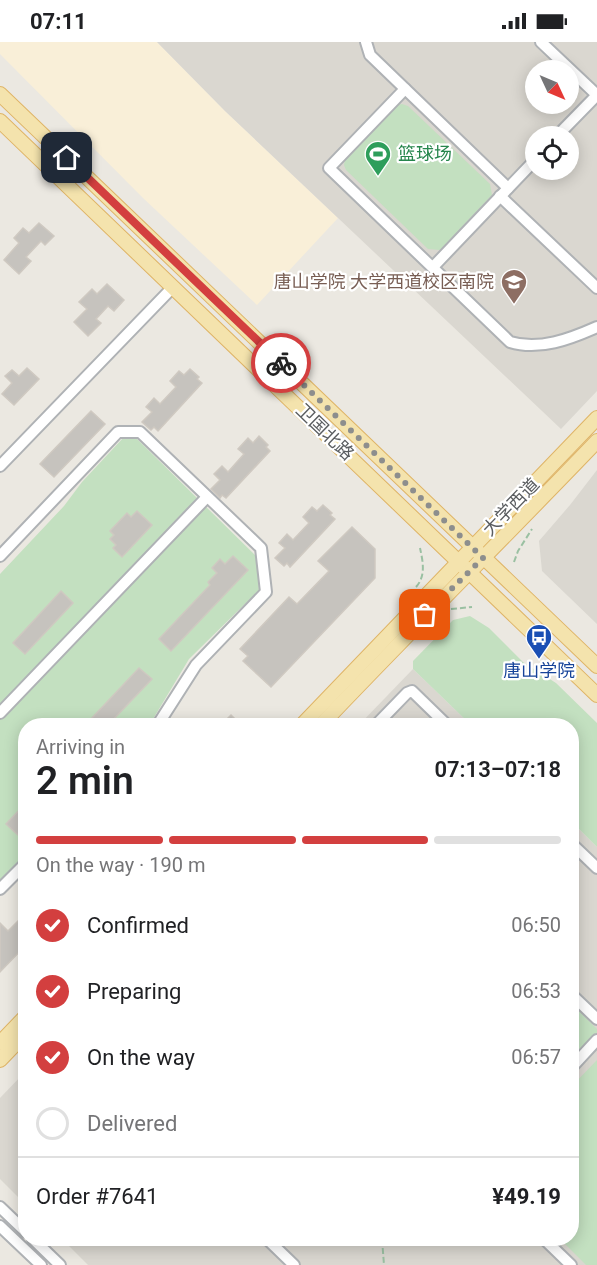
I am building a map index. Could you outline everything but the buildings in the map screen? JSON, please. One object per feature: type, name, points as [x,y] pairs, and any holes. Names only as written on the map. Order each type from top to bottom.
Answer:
[{"type":"main road","name":"卫国北路","points":[[0,94],[597,666]]},
{"type":"main road","name":"卫国北路","points":[[0,121],[597,695]]},
{"type":"main road","name":"大学西道","points":[[309,718],[597,418]]},
{"type":"main road","name":"大学西道","points":[[328,718],[597,441]]},
{"type":"main road","points":[[0,1043],[18,1024]]},
{"type":"main road","points":[[0,1060],[18,1042]]},
{"type":"street","points":[[366,42],[370,56],[405,89],[597,288]]},
{"type":"street","points":[[541,42],[597,95],[567,126]]},
{"type":"street","points":[[405,89],[329,168],[510,342],[521,345],[545,344],[579,335],[597,327]]},
{"type":"street","points":[[433,267],[525,170]]},
{"type":"street","points":[[0,466],[173,287]]},
{"type":"street","points":[[0,556],[118,432],[140,432],[261,548],[266,592],[196,665],[162,718]]},
{"type":"street","points":[[0,712],[207,497]]},
{"type":"street","points":[[383,718],[407,693],[412,691],[440,718]]},
{"type":"street","points":[[579,851],[597,868]]},
{"type":"street","points":[[0,889],[18,871]]},
{"type":"street","points":[[579,1002],[597,1019]]},
{"type":"street","points":[[579,1059],[597,1040]]},
{"type":"street","points":[[0,1207],[18,1224]]},
{"type":"street","points":[[0,1226],[18,1244]]},
{"type":"street","points":[[21,1246],[40,1265]]},
{"type":"street","points":[[40,1246],[60,1265]]},
{"type":"street","points":[[274,1246],[294,1265]]},
{"type":"street","points":[[551,1246],[571,1265]]},
{"type":"path","points":[[514,562],[518,551],[532,530]]},
{"type":"path","points":[[420,548],[422,581]]},
{"type":"path","points":[[450,609],[472,607]]},
{"type":"path","points":[[383,1246],[384,1265]]},
{"type":"shaded area","points":[[0,42],[157,42],[225,111],[338,218],[257,305],[143,198],[0,54]]},
{"type":"shaded area","name":"唐山学院 大学西道校区南院","points":[[157,42],[597,42],[597,391],[561,429],[225,111]]},
{"type":"shaded area","points":[[597,470],[597,624],[542,571],[539,541]]},
{"type":"shaded area","points":[[413,669],[464,718],[366,718]]},
{"type":"shaded area","points":[[579,829],[597,847],[597,1265],[88,1265],[69,1246],[579,1246]]},
{"type":"shaded area","points":[[18,1079],[18,1197],[0,1179],[0,1098]]},
{"type":"green space","points":[[397,105],[408,106],[490,184],[492,195],[440,250],[428,249],[346,170],[344,165],[345,160]]},
{"type":"green space","points":[[124,437],[137,439],[257,557],[259,590],[189,659],[154,718],[18,718],[18,862],[0,881],[0,574],[64,506],[82,482]]},
{"type":"green space","points":[[470,616],[489,628],[523,662],[556,683],[597,723],[597,847],[579,829],[579,718],[464,718],[413,669],[413,661],[453,620]]},
{"type":"green space","points":[[579,1011],[597,1029],[597,1035],[579,1054]]},
{"type":"green space","points":[[597,1060],[597,1265],[586,1265],[567,1246],[579,1246],[579,1079]]},
{"type":"way so far","points":[[281,363],[483,558],[425,615]]},
{"type":"place","name":"篮球场","points":[[378,177]]},
{"type":"place","name":"唐山学院 大学西道校区南院","points":[[514,305]]},
{"type":"place","name":"唐山学院","points":[[539,660]]},
{"type":"route","points":[[67,158],[281,363]]}]
